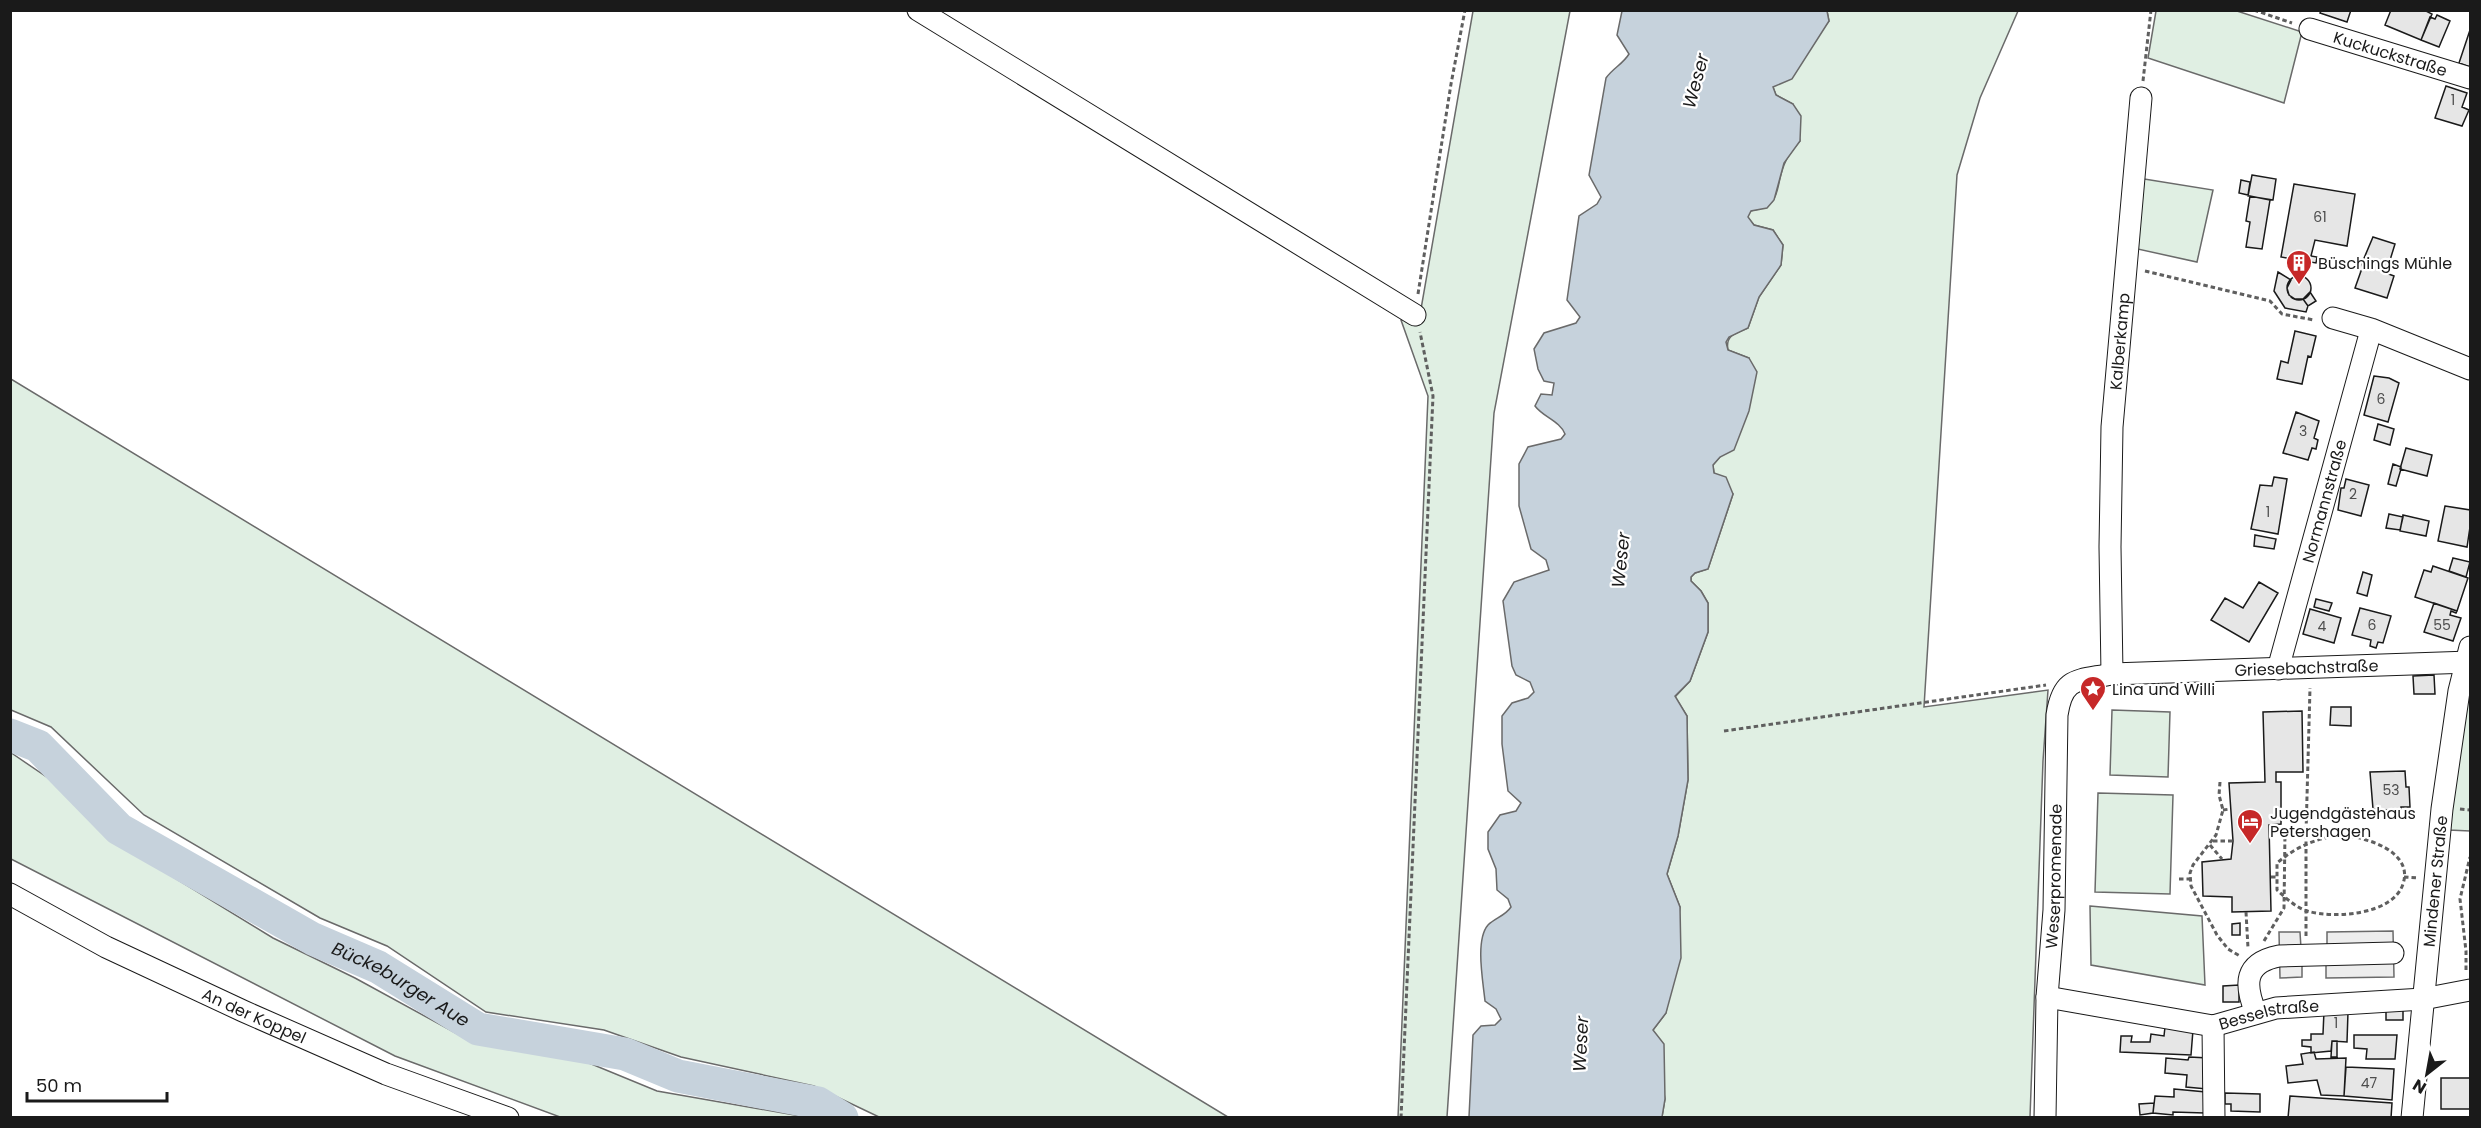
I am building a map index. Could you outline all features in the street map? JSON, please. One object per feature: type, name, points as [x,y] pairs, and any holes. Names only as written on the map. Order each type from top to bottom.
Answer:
[{"type":"street","points":[[918,10],[1415,315]]},
{"type":"street","name":"Kuckuckstraße","points":[[2310,29],[2470,78]]},
{"type":"street","name":"Kalberkamp","points":[[2112,674],[2110,547],[2112,427],[2142,98]]},
{"type":"street","points":[[2333,318],[2371,329],[2470,369]]},
{"type":"street","name":"Normannstraße","points":[[2278,669],[2370,334]]},
{"type":"street","name":"Griesebachstraße","points":[[2112,674],[2311,668],[2469,657]]},
{"type":"street","name":"Mindener Straße","points":[[2412,1118],[2442,808],[2469,657]]},
{"type":"street","points":[[2068,686],[2075,682],[2112,674]]},
{"type":"street","name":"Weserpromenade","points":[[2045,1118],[2047,998],[2054,910],[2056,715],[2060,697],[2068,686]]},
{"type":"street","name":"An der Koppel","points":[[10,894],[106,947],[243,1011],[386,1074],[508,1118]]},
{"type":"street","points":[[2256,1013],[2248,985],[2250,972],[2257,964],[2268,958],[2393,953]]},
{"type":"street","name":"Besselstraße","points":[[2047,998],[2213,1026],[2276,1008],[2423,999],[2468,990]]},
{"type":"street","points":[[2213,1026],[2214,1118]]},
{"type":"path","points":[[1401,1118],[1433,396],[1415,315],[1451,84],[1465,10]]},
{"type":"path","points":[[2142,98],[2151,10]]},
{"type":"path","points":[[2254,10],[2310,29]]},
{"type":"path","points":[[2125,266],[2270,301],[2282,314],[2306,320],[2333,318]]},
{"type":"path","points":[[2306,955],[2306,844],[2311,668]]},
{"type":"path","points":[[1724,731],[2058,683],[2068,686]]},
{"type":"path","points":[[2220,782],[2219,795],[2223,810],[2213,841],[2193,865],[2190,879],[2194,894],[2212,922],[2217,935],[2228,949],[2246,961],[2250,972]]},
{"type":"path","points":[[2223,810],[2230,809]]},
{"type":"path","points":[[2260,945],[2281,917],[2284,908],[2285,832],[2269,832]]},
{"type":"path","points":[[2343,836],[2360,836],[2375,841],[2396,857],[2404,869],[2403,884],[2392,898],[2368,911],[2342,915],[2306,910],[2277,890],[2277,863],[2306,844],[2325,837],[2343,836]]},
{"type":"path","points":[[2213,841],[2232,841]]},
{"type":"path","points":[[2210,845],[2222,859]]},
{"type":"path","points":[[2468,990],[2460,899],[2470,857]]},
{"type":"path","points":[[2271,877],[2277,877]]},
{"type":"path","points":[[2179,879],[2190,879]]},
{"type":"path","points":[[2246,912],[2248,953],[2256,950]]},
{"type":"green space","points":[[1473,11],[1570,11],[1494,413],[1447,1117],[1398,1118],[1428,396],[1401,320],[1421,309]]},
{"type":"green space","points":[[1827,11],[2018,11],[1980,98],[1957,175],[1924,707],[2048,690],[2043,761],[2030,1117],[1662,1117],[1665,1099],[1653,1030],[1666,1013],[1680,907],[1667,874],[1678,836],[1688,780],[1687,716],[1675,697],[1690,681],[1708,632],[1708,603],[1691,581],[1691,577],[1695,573],[1708,569],[1733,494],[1714,473],[1713,465],[1720,457],[1749,358],[1728,350],[1728,341],[1732,335],[1748,328],[1759,297],[1781,265],[1783,245],[1773,230],[1754,225],[1747,217],[1750,211],[1761,209],[1773,201],[1785,162],[1800,141],[1793,104],[1776,95],[1773,87],[1829,21]]},
{"type":"green space","points":[[2156,11],[2237,11],[2302,32],[2284,103],[2148,58]]},
{"type":"green space","points":[[2138,178],[2213,190],[2197,262],[2133,248]]},
{"type":"green space","points":[[10,379],[1228,1117],[879,1117],[814,1086],[681,1057],[604,1030],[486,1012],[387,946],[320,918],[144,815],[51,727],[11,710]]},
{"type":"green space","points":[[2470,671],[2470,831],[2449,830]]},
{"type":"green space","points":[[2112,710],[2170,712],[2168,777],[2110,775]]},
{"type":"green space","points":[[10,752],[54,782],[124,847],[273,938],[355,978],[463,1037],[589,1063],[657,1091],[806,1117],[560,1117],[395,1056],[11,859]]},
{"type":"green space","points":[[2098,793],[2173,795],[2170,894],[2095,892]]},
{"type":"green space","points":[[2090,906],[2202,916],[2205,985],[2091,965]]},
{"type":"shaded area","points":[[2393,931],[2394,977],[2326,978],[2326,964],[2302,964],[2302,977],[2280,978],[2279,932],[2300,932],[2301,948],[2327,948],[2327,932]]},
{"type":"water","name":"Weser","points":[[1622,11],[1827,11],[1829,21],[1792,79],[1773,87],[1776,95],[1793,104],[1801,116],[1800,141],[1784,163],[1774,200],[1767,208],[1751,211],[1748,217],[1754,225],[1773,230],[1783,245],[1781,265],[1759,297],[1748,328],[1729,337],[1726,342],[1728,350],[1749,358],[1757,372],[1749,411],[1734,450],[1720,457],[1713,465],[1714,473],[1726,477],[1733,494],[1708,569],[1695,573],[1691,577],[1691,581],[1708,603],[1708,632],[1690,681],[1675,696],[1687,716],[1688,780],[1678,836],[1667,874],[1680,907],[1681,958],[1666,1013],[1653,1030],[1664,1044],[1665,1099],[1662,1117],[1469,1117],[1473,1035],[1481,1026],[1495,1025],[1501,1019],[1496,1009],[1485,1001],[1481,961],[1482,940],[1488,925],[1511,907],[1508,899],[1497,890],[1496,869],[1488,849],[1488,832],[1500,815],[1516,811],[1521,803],[1508,791],[1502,744],[1502,716],[1512,703],[1528,698],[1534,692],[1530,682],[1516,675],[1512,666],[1503,601],[1514,582],[1549,570],[1546,560],[1531,549],[1519,506],[1519,464],[1528,447],[1561,439],[1565,434],[1535,406],[1541,394],[1552,395],[1554,383],[1544,381],[1538,369],[1534,349],[1544,333],[1576,323],[1580,317],[1567,300],[1579,216],[1597,204],[1601,197],[1589,175],[1606,78],[1629,54],[1617,35]]},
{"type":"building","points":[[2321,10],[2351,10],[2347,22],[2320,13]]},
{"type":"building","points":[[2391,10],[2424,10],[2432,14],[2421,40],[2385,25]]},
{"type":"building","points":[[2437,15],[2450,21],[2439,47],[2421,40],[2430,17],[2435,19]]},
{"type":"building","points":[[2470,30],[2470,67],[2459,63]]},
{"type":"building","points":[[2446,86],[2467,93],[2462,107],[2469,110],[2462,126],[2435,118]]},
{"type":"building","points":[[2252,175],[2276,179],[2273,200],[2248,196]]},
{"type":"building","points":[[2241,180],[2250,182],[2248,195],[2239,193]]},
{"type":"building","points":[[2294,184],[2355,194],[2347,246],[2315,240],[2311,256],[2317,257],[2316,263],[2281,257]]},
{"type":"building","points":[[2250,196],[2270,200],[2262,249],[2246,247],[2250,222],[2246,221]]},
{"type":"building","points":[[2373,237],[2395,244],[2386,273],[2394,276],[2387,298],[2355,288],[2361,271],[2359,270]]},
{"type":"building","points":[[2278,272],[2291,280],[2287,288],[2289,295],[2295,299],[2303,299],[2308,306],[2306,312],[2285,308],[2274,291]]},
{"type":"building","name":"Büschings Mühle","points":[[2299,276],[2307,280],[2311,288],[2307,296],[2299,300],[2291,296],[2287,288],[2291,280]]},
{"type":"building","points":[[2310,292],[2316,301],[2308,306],[2303,299]]},
{"type":"building","points":[[2295,331],[2316,336],[2311,357],[2308,356],[2302,384],[2277,379],[2281,361],[2288,363]]},
{"type":"building","points":[[2374,376],[2389,378],[2399,383],[2388,422],[2364,415]]},
{"type":"building","points":[[2296,412],[2319,421],[2314,438],[2318,440],[2316,449],[2312,448],[2308,460],[2283,453]]},
{"type":"building","points":[[2378,424],[2394,429],[2390,445],[2374,440]]},
{"type":"building","points":[[2406,448],[2432,455],[2427,476],[2400,469]]},
{"type":"building","points":[[2393,464],[2401,467],[2396,486],[2388,484]]},
{"type":"building","points":[[2274,477],[2287,479],[2278,534],[2251,529],[2260,485],[2272,486]]},
{"type":"building","points":[[2346,479],[2369,485],[2361,516],[2338,510],[2341,488],[2344,488]]},
{"type":"building","points":[[2445,506],[2470,510],[2467,547],[2438,541]]},
{"type":"building","points":[[2389,514],[2403,517],[2400,530],[2386,528]]},
{"type":"building","points":[[2403,515],[2429,521],[2426,536],[2400,531]]},
{"type":"building","points":[[2255,535],[2276,539],[2274,549],[2254,546]]},
{"type":"building","points":[[2453,558],[2470,562],[2466,577],[2449,571]]},
{"type":"building","points":[[2433,566],[2468,578],[2457,611],[2415,597],[2424,570],[2431,572]]},
{"type":"building","points":[[2363,572],[2372,575],[2367,596],[2357,593]]},
{"type":"building","points":[[2259,582],[2278,593],[2249,642],[2211,620],[2225,598],[2243,608]]},
{"type":"building","points":[[2316,599],[2332,603],[2329,611],[2314,607]]},
{"type":"building","points":[[2434,603],[2457,611],[2456,613],[2451,611],[2450,615],[2461,618],[2453,641],[2424,632]]},
{"type":"building","points":[[2360,608],[2391,616],[2383,643],[2378,642],[2376,648],[2370,646],[2371,640],[2352,635]]},
{"type":"building","points":[[2310,609],[2341,618],[2334,643],[2303,634]]},
{"type":"building","points":[[2434,675],[2435,694],[2414,694],[2413,676]]},
{"type":"building","points":[[2331,707],[2351,707],[2351,726],[2330,725]]},
{"type":"building","points":[[2302,711],[2303,772],[2276,772],[2276,782],[2281,782],[2281,824],[2269,825],[2271,911],[2232,912],[2232,897],[2203,896],[2202,862],[2231,859],[2233,841],[2229,783],[2265,782],[2263,712]]},
{"type":"building","points":[[2405,771],[2410,807],[2401,807],[2401,811],[2373,809],[2370,772]]},
{"type":"building","points":[[2240,923],[2240,935],[2232,935],[2232,924]]},
{"type":"building","points":[[2239,985],[2239,1002],[2223,1002],[2223,986]]},
{"type":"building","points":[[2403,1010],[2403,1020],[2386,1020],[2386,1011]]},
{"type":"building","points":[[2324,1011],[2348,1012],[2347,1042],[2332,1041],[2331,1051],[2311,1053],[2311,1047],[2302,1046],[2302,1040],[2311,1040],[2311,1034],[2323,1034]]},
{"type":"building","points":[[2165,1027],[2193,1030],[2191,1055],[2120,1052],[2121,1036],[2132,1036],[2131,1042],[2150,1042],[2151,1034],[2164,1036]]},
{"type":"building","points":[[2354,1035],[2397,1035],[2395,1059],[2366,1059],[2367,1049],[2354,1048]]},
{"type":"building","points":[[2332,1041],[2337,1041],[2337,1057],[2331,1057]]},
{"type":"building","points":[[2314,1052],[2316,1059],[2346,1058],[2344,1096],[2321,1095],[2317,1080],[2288,1083],[2286,1066],[2303,1064],[2301,1054]]},
{"type":"building","points":[[2189,1057],[2209,1058],[2207,1089],[2186,1087],[2187,1075],[2165,1073],[2166,1058],[2188,1060]]},
{"type":"building","points":[[2346,1067],[2394,1069],[2392,1100],[2344,1096]]},
{"type":"building","points":[[2441,1078],[2470,1078],[2470,1109],[2441,1109]]},
{"type":"building","points":[[2174,1089],[2206,1092],[2205,1113],[2173,1112],[2173,1115],[2153,1113],[2155,1096],[2174,1097]]},
{"type":"building","points":[[2225,1093],[2260,1094],[2260,1112],[2231,1111],[2231,1104],[2225,1104]]},
{"type":"building","points":[[2290,1096],[2392,1103],[2391,1118],[2288,1118]]},
{"type":"building","points":[[2154,1103],[2153,1113],[2140,1115],[2139,1104]]},
{"type":"waterway","name":"Bückeburger Aue","points":[[10,735],[38,746],[119,829],[313,939],[378,967],[478,1029],[625,1054],[678,1076],[818,1103],[842,1118]]},
{"type":"place","name":"Büschings Mühle","points":[[2299,286]]},
{"type":"place","name":"Lina und Willi","points":[[2093,712]]},
{"type":"place","name":"Jugendgästehaus Petershagen","points":[[2250,845]]}]
